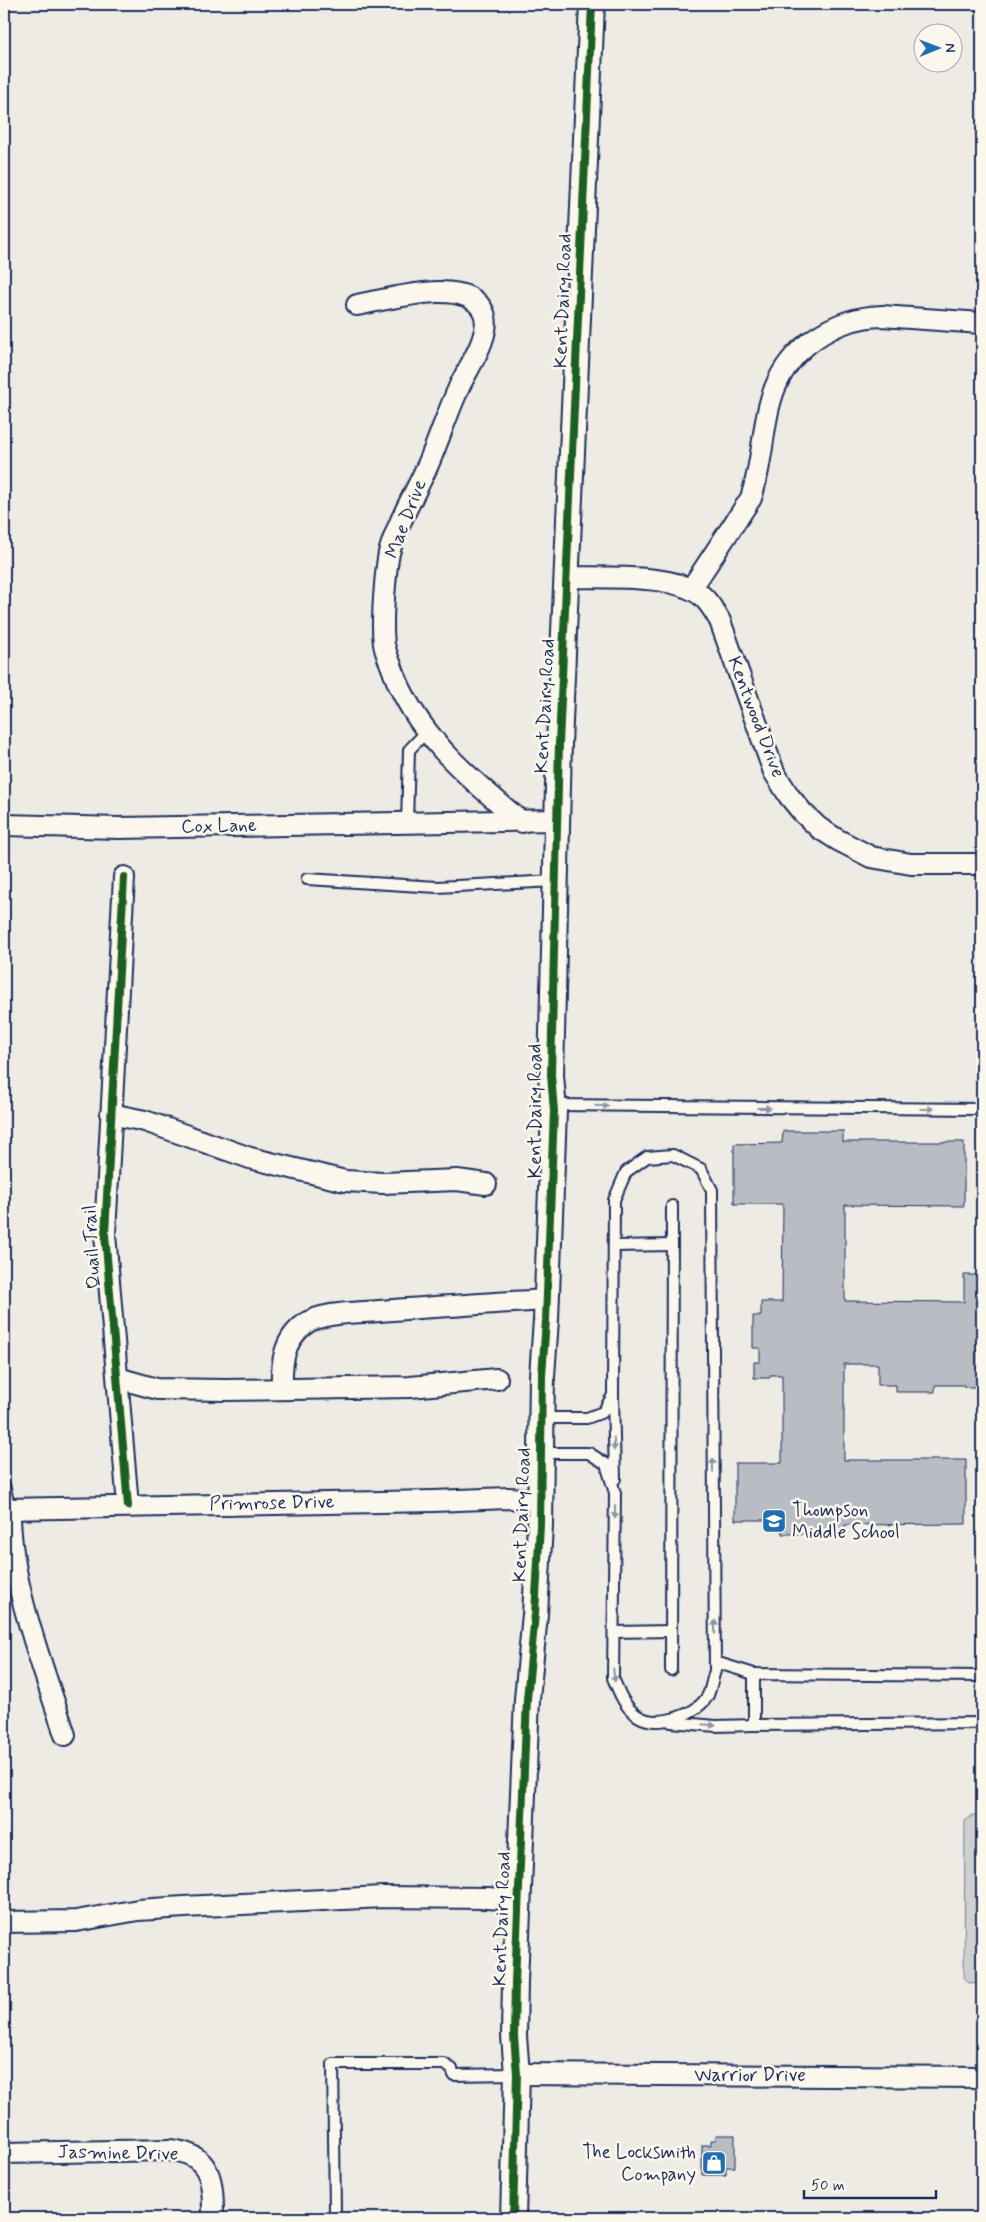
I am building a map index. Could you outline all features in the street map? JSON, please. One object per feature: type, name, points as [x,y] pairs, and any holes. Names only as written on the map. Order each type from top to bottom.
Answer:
[{"type":"street","name":"Kent Dairy Road","points":[[513,2218],[517,2074],[515,2018],[526,1699],[535,1614],[541,1500],[541,1418],[553,1105],[551,1075],[556,820],[592,4]]},
{"type":"street","name":"Mae Drive","points":[[357,305],[414,294],[449,292],[465,295],[480,305],[486,322],[486,331],[452,402],[429,462],[407,505],[389,554],[384,585],[382,622],[384,645],[398,688],[416,718],[453,761],[485,792],[522,822]]},
{"type":"street","points":[[691,589],[751,498],[757,481],[768,406],[775,385],[785,366],[802,348],[839,324],[866,316],[982,322]]},
{"type":"street","name":"Kentwood Drive","points":[[568,577],[669,582],[691,589],[709,603],[720,621],[774,772],[789,796],[819,828],[872,857],[911,864],[982,864]]},
{"type":"street","name":"Cox Lane","points":[[4,825],[119,828],[556,820]]},
{"type":"street","name":"Quail Trail","points":[[124,877],[105,1234],[128,1506]]},
{"type":"street","points":[[111,1114],[145,1121],[250,1158],[345,1181],[383,1184],[457,1180],[486,1184]]},
{"type":"street","points":[[282,1389],[281,1367],[286,1348],[296,1332],[312,1320],[349,1314],[547,1300]]},
{"type":"street","points":[[118,1378],[157,1389],[410,1386],[497,1379]]},
{"type":"street","name":"Primrose Drive","points":[[7,1509],[508,1498],[541,1500]]},
{"type":"street","points":[[7,1509],[26,1611],[65,1735]]},
{"type":"street","points":[[4,1922],[76,1921],[138,1910],[373,1898],[487,1898],[519,1900]]},
{"type":"street","name":"Warrior Drive","points":[[517,2074],[982,2077]]},
{"type":"street","name":"Jasmine Drive","points":[[4,2153],[170,2150],[192,2155],[203,2164],[210,2178],[214,2218]]},
{"type":"lane","points":[[407,824],[410,750],[427,731]]},
{"type":"lane","points":[[307,878],[437,887],[555,881]]},
{"type":"lane","points":[[553,1105],[982,1109]]},
{"type":"lane","points":[[665,1721],[688,1714],[707,1697],[715,1671],[712,1190],[701,1168],[673,1155],[647,1157],[626,1172],[614,1200],[615,1493],[613,1678],[622,1700],[639,1716],[665,1721],[716,1726],[754,1724],[982,1723]]},
{"type":"lane","points":[[672,1206],[672,1670]]},
{"type":"lane","points":[[614,1246],[672,1245]]},
{"type":"lane","points":[[541,1418],[587,1418],[604,1412],[614,1395]]},
{"type":"lane","points":[[540,1453],[589,1453],[606,1464],[615,1493]]},
{"type":"lane","points":[[4,1485],[7,1509]]},
{"type":"lane","points":[[614,1632],[671,1631]]},
{"type":"lane","points":[[715,1662],[754,1674],[982,1676]]},
{"type":"lane","points":[[754,1674],[754,1724]]},
{"type":"lane","points":[[335,2210],[333,2064],[444,2064],[452,2069],[454,2075],[517,2074]]},
{"type":"shaded area","points":[[973,1815],[982,1815],[982,1982],[969,1983],[964,1977],[965,1821]]},
{"type":"building","points":[[783,1131],[843,1131],[843,1142],[964,1142],[964,1206],[845,1205],[845,1301],[964,1302],[964,1275],[982,1275],[982,1387],[935,1385],[935,1392],[896,1392],[896,1385],[878,1385],[878,1364],[844,1364],[844,1460],[966,1460],[966,1524],[845,1525],[845,1534],[782,1534],[781,1520],[735,1520],[735,1463],[782,1463],[782,1375],[770,1375],[770,1378],[754,1378],[754,1362],[760,1362],[760,1348],[753,1348],[753,1316],[761,1316],[761,1302],[782,1302],[783,1204],[734,1204],[734,1144],[782,1143]]},
{"type":"building","points":[[716,2135],[735,2135],[735,2167],[726,2167],[726,2175],[702,2175],[702,2145],[711,2145],[711,2140],[716,2140]]},
{"type":"cycle path","points":[[513,2218],[517,2074],[514,2036],[515,1982],[527,1699],[535,1614],[540,1525],[542,1376],[554,1111],[551,1075],[559,744],[592,4]]},
{"type":"cycle path","points":[[124,877],[105,1234],[128,1506]]},
{"type":"place","name":"Thompson Middle School","points":[[774,1521]]},
{"type":"place","name":"The Locksmith Company","points":[[714,2163]]}]
